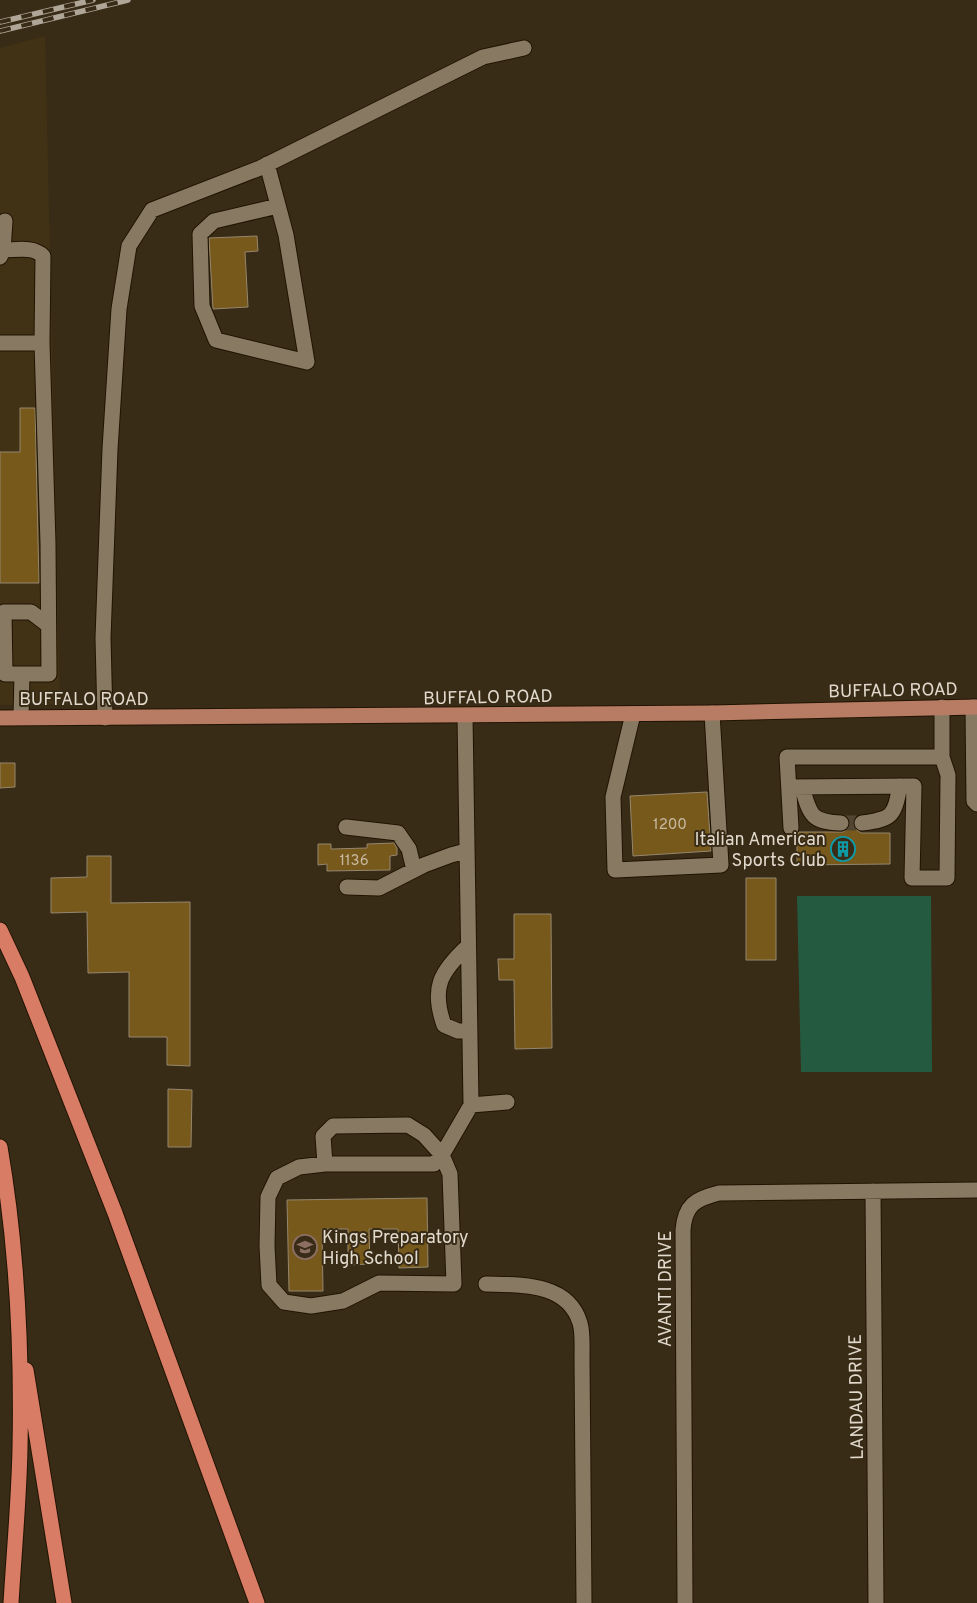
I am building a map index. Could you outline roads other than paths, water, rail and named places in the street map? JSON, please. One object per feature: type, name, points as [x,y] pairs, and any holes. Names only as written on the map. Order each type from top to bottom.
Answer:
[{"type":"highway","points":[[0,930],[22,977],[115,1213],[257,1603]]},
{"type":"highway","points":[[0,1147],[11,1210],[19,1330],[20,1448],[11,1603]]},
{"type":"highway","points":[[19,1330],[39,1440],[64,1603]]},
{"type":"main road","name":"BUFFALO ROAD","points":[[0,718],[465,716],[975,707]]},
{"type":"street","points":[[106,718],[103,638],[110,449],[119,309],[129,246],[152,210],[267,164],[482,56],[524,48]]},
{"type":"street","points":[[267,164],[286,235],[307,362],[216,340],[202,306],[200,234],[214,221],[278,206]]},
{"type":"street","points":[[5,221],[2,254],[29,250],[39,252],[43,256],[42,343],[48,624],[48,674],[5,674],[4,612],[31,612],[48,624]]},
{"type":"street","points":[[0,343],[42,343]]},
{"type":"street","points":[[21,718],[22,674]]},
{"type":"street","points":[[796,787],[914,786],[912,878],[947,878],[948,775],[942,757],[942,707]]},
{"type":"street","points":[[975,707],[974,801],[977,804]]},
{"type":"street","points":[[633,714],[613,797],[616,870],[720,865],[712,713]]},
{"type":"street","points":[[325,1164],[323,1136],[333,1126],[408,1124],[424,1135],[442,1155],[450,1174],[454,1284],[379,1283],[344,1301],[311,1306],[284,1302],[270,1285],[267,1246],[268,1197],[276,1178],[299,1167],[325,1164],[434,1164],[442,1155],[471,1104],[465,716]]},
{"type":"street","points":[[842,823],[822,822],[809,813],[796,787],[787,757],[942,757]]},
{"type":"street","points":[[862,823],[884,820],[896,809],[900,786]]},
{"type":"street","points":[[791,828],[796,787]]},
{"type":"street","points":[[346,827],[398,833],[409,849],[414,870]]},
{"type":"street","points":[[347,887],[379,888],[451,854],[466,851]]},
{"type":"street","points":[[468,946],[448,964],[440,982],[437,1004],[444,1025],[458,1030],[469,1031]]},
{"type":"street","points":[[471,1104],[507,1102]]},
{"type":"street","name":"AVANTI DRIVE","points":[[686,1603],[683,1230],[684,1218],[689,1207],[696,1201],[719,1193],[977,1190]]},
{"type":"street","name":"LANDAU DRIVE","points":[[873,1191],[876,1603]]},
{"type":"street","points":[[486,1284],[545,1288],[559,1296],[573,1309],[580,1323],[584,1603]]},
{"type":"tunnel","points":[[841,823],[862,823]]},
{"type":"railway","points":[[0,22],[93,0]]},
{"type":"railway","points":[[0,31],[128,0]]},
{"type":"place","name":"Italian American Sports Club","points":[[843,849]]},
{"type":"place","name":"Kings Preparatory High School","points":[[305,1247]]}]
